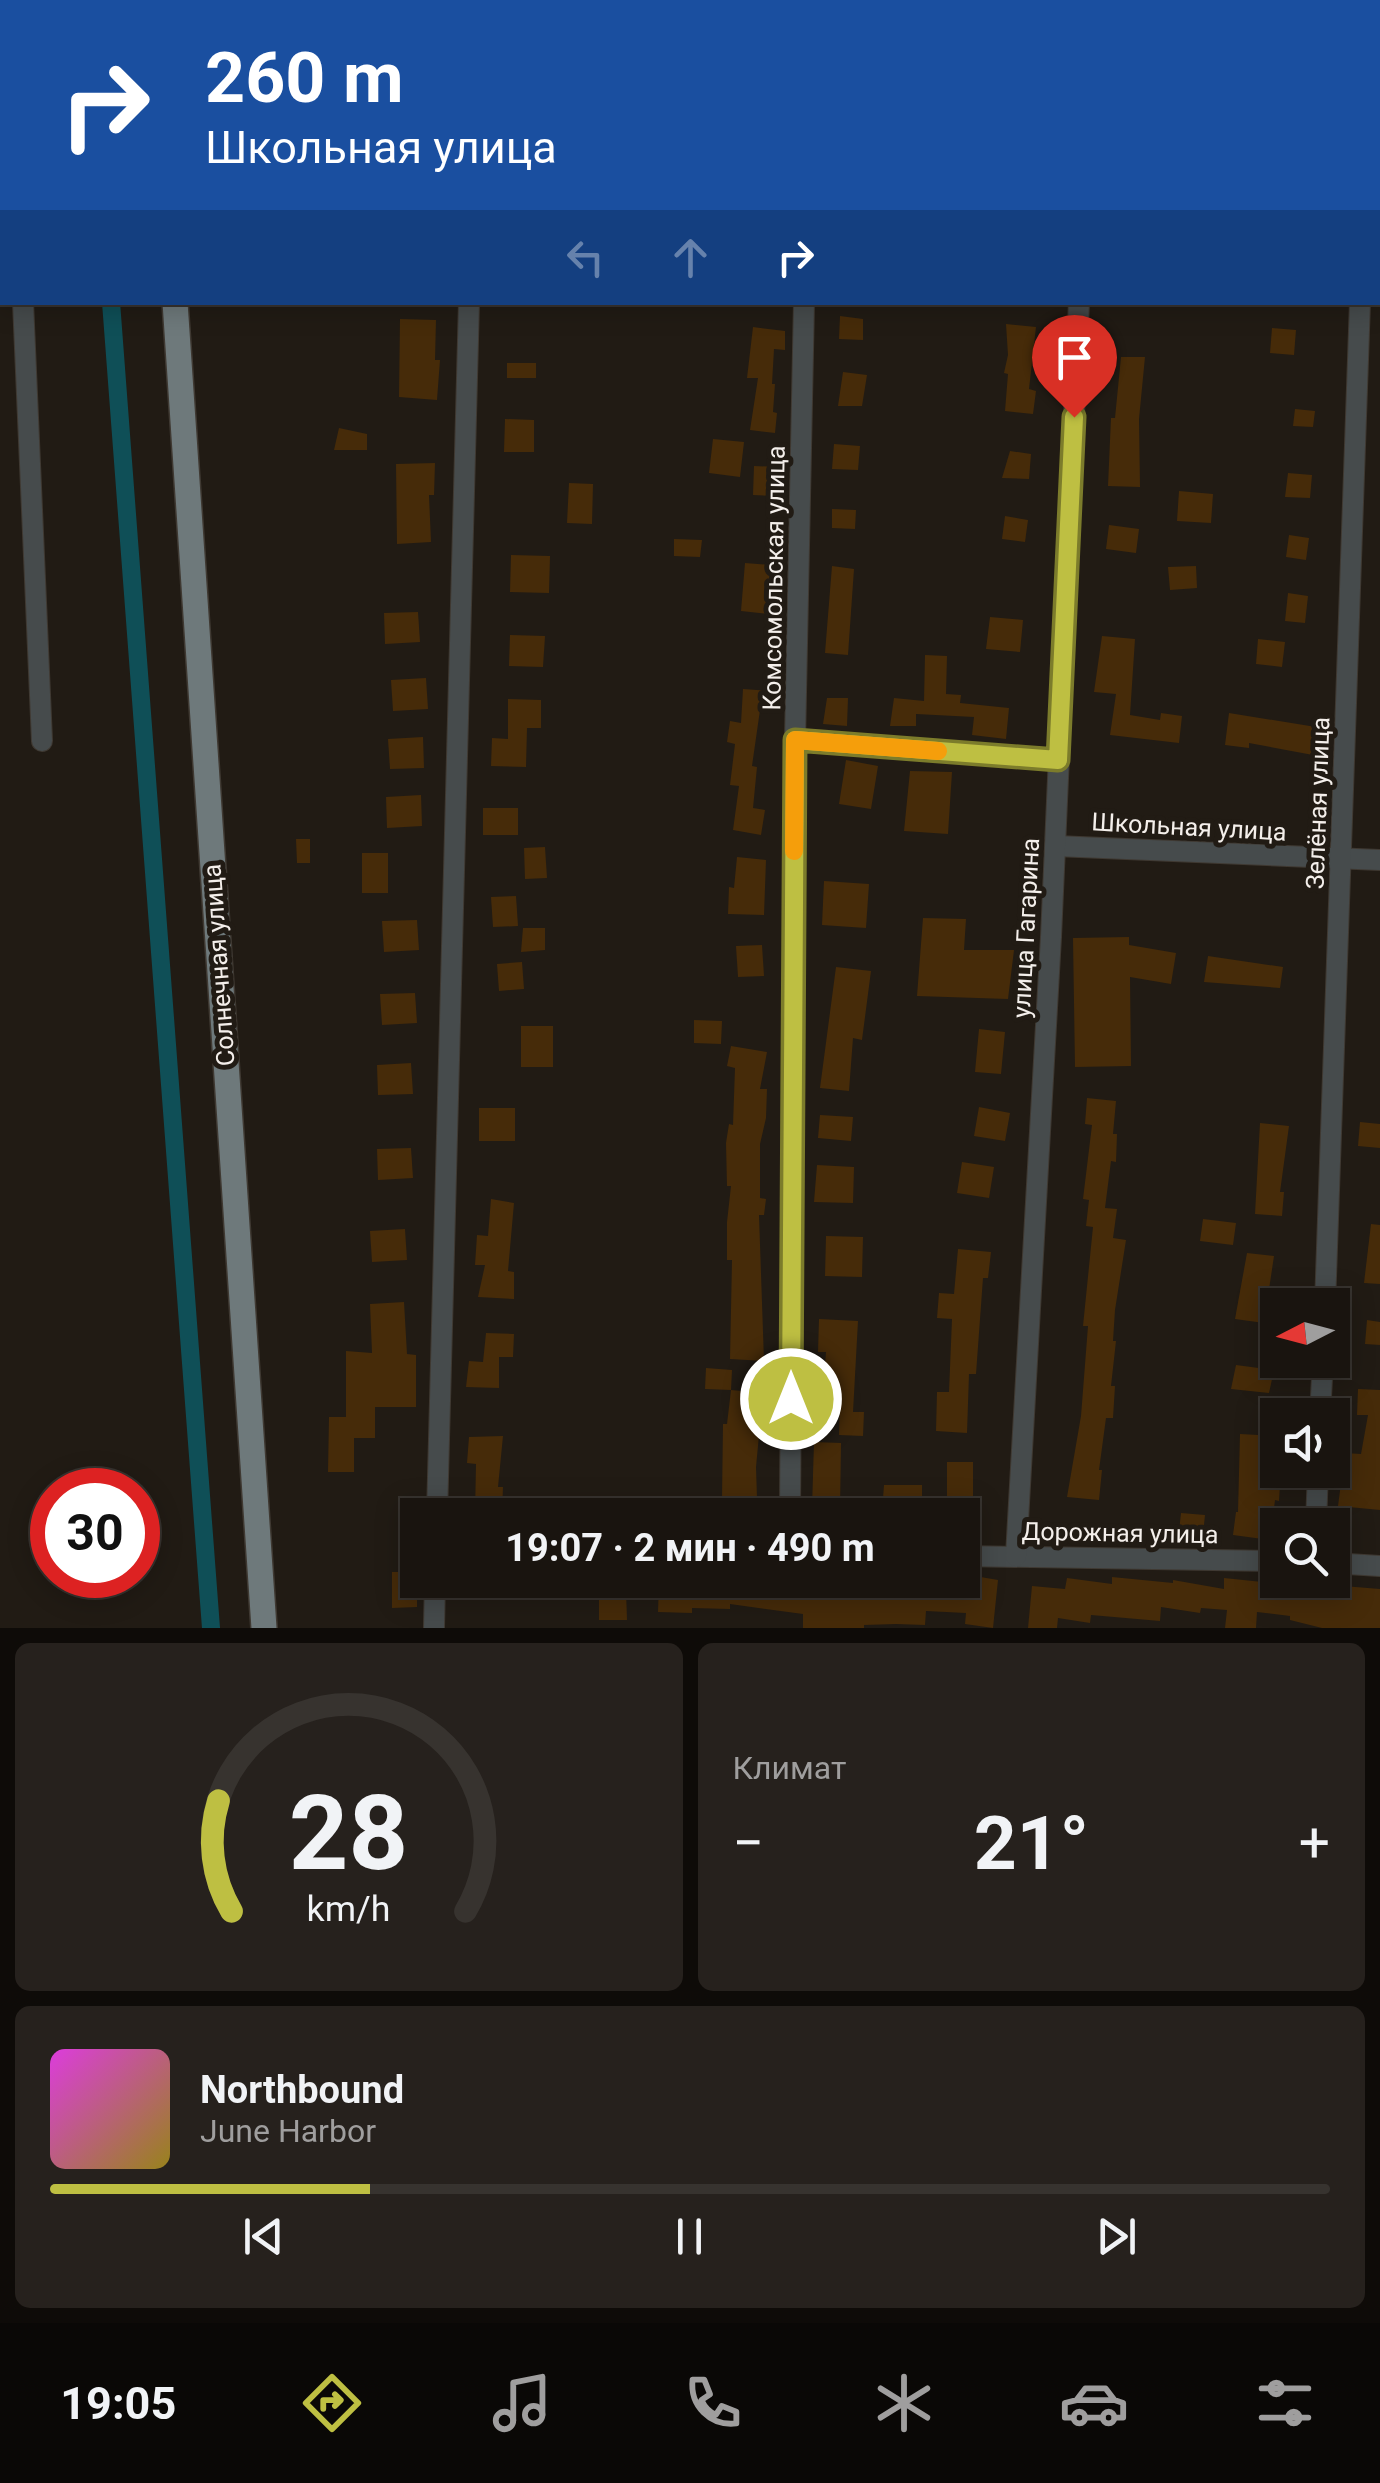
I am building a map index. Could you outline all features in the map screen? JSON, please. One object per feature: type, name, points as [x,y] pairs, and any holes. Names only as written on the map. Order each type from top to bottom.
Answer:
[{"type":"main road","name":"Солнечная улица","points":[[174,305],[264,1628]]},
{"type":"street","points":[[24,305],[42,740]]},
{"type":"street","points":[[437,1498],[469,305]]},
{"type":"street","name":"Комсомольская улица","points":[[790,1498],[795,740],[804,305]]},
{"type":"street","name":"улица Гагарина","points":[[1016,1556],[1056,846],[1079,305]]},
{"type":"street","name":"Зелёная улица","points":[[1326,1288],[1360,305]]},
{"type":"street","points":[[795,740],[1058,760]]},
{"type":"street","name":"Школьная улица","points":[[1056,846],[1380,860]]},
{"type":"street","name":"Дорожная улица","points":[[980,1556],[1260,1561]]},
{"type":"street","points":[[1350,1564],[1380,1566]]},
{"type":"street","points":[[434,1628],[435,1598]]},
{"type":"building","points":[[840,316],[863,319],[863,340],[839,339]]},
{"type":"building","points":[[400,319],[436,320],[435,360],[440,360],[437,400],[399,397]]},
{"type":"building","points":[[1006,324],[1036,327],[1029,389],[1036,391],[1033,414],[1005,411]]},
{"type":"building","points":[[753,327],[785,331],[785,350],[774,349],[775,433],[750,430],[758,378],[747,378]]},
{"type":"building","points":[[1272,328],[1296,330],[1294,355],[1270,353]]},
{"type":"building","points":[[1121,357],[1145,357],[1139,419],[1140,487],[1108,486],[1111,418],[1115,418]]},
{"type":"building","points":[[507,363],[536,363],[536,378],[507,378]]},
{"type":"building","points":[[843,372],[867,375],[862,406],[838,406]]},
{"type":"building","points":[[1295,409],[1315,411],[1313,427],[1293,426]]},
{"type":"building","points":[[505,419],[534,420],[534,452],[504,452]]},
{"type":"building","points":[[339,428],[367,434],[367,450],[334,450]]},
{"type":"building","points":[[713,439],[744,442],[740,477],[709,473]]},
{"type":"building","points":[[834,444],[860,446],[858,470],[832,469]]},
{"type":"building","points":[[1010,451],[1031,454],[1029,479],[1002,478]]},
{"type":"building","points":[[435,463],[434,495],[429,495],[431,542],[397,544],[396,464]]},
{"type":"building","points":[[754,466],[778,467],[777,496],[753,495]]},
{"type":"building","points":[[1288,473],[1312,475],[1310,498],[1285,497]]},
{"type":"building","points":[[569,483],[593,484],[592,524],[567,523]]},
{"type":"building","points":[[1179,491],[1213,494],[1211,523],[1177,521]]},
{"type":"building","points":[[832,509],[856,510],[855,529],[832,528]]},
{"type":"building","points":[[1005,516],[1028,520],[1025,542],[1002,539]]},
{"type":"building","points":[[1109,525],[1139,529],[1136,553],[1106,549]]},
{"type":"building","points":[[1289,535],[1309,538],[1306,560],[1286,557]]},
{"type":"building","points":[[674,539],[702,540],[700,557],[674,556]]},
{"type":"building","points":[[511,555],[550,556],[549,593],[510,592]]},
{"type":"building","points":[[745,563],[771,565],[769,614],[741,611]]},
{"type":"building","points":[[832,566],[854,569],[848,655],[825,653]]},
{"type":"building","points":[[1196,566],[1197,588],[1170,590],[1168,567]]},
{"type":"building","points":[[1288,593],[1308,596],[1305,623],[1285,621]]},
{"type":"building","points":[[418,612],[420,642],[385,644],[384,613]]},
{"type":"building","points":[[990,617],[1023,620],[1020,652],[986,649]]},
{"type":"building","points":[[510,635],[545,636],[543,667],[509,666]]},
{"type":"building","points":[[1102,636],[1135,639],[1130,715],[1160,720],[1161,713],[1182,716],[1179,743],[1110,735],[1116,694],[1094,692]]},
{"type":"building","points":[[1258,639],[1285,642],[1282,667],[1256,664]]},
{"type":"building","points":[[925,655],[947,656],[946,694],[961,695],[960,703],[1009,708],[1006,739],[972,735],[974,717],[916,714],[916,726],[890,726],[894,698],[924,701]]},
{"type":"building","points":[[426,678],[428,709],[393,711],[391,680]]},
{"type":"building","points":[[743,689],[772,691],[771,711],[760,710],[752,766],[757,767],[753,808],[765,810],[761,835],[733,830],[739,786],[730,785],[735,744],[727,742],[730,721],[741,723]]},
{"type":"building","points":[[827,698],[848,698],[847,726],[823,724]]},
{"type":"building","points":[[508,699],[541,700],[541,728],[527,728],[526,767],[491,766],[492,738],[508,739]]},
{"type":"building","points":[[1229,713],[1316,727],[1313,755],[1249,743],[1249,748],[1225,745]]},
{"type":"building","points":[[423,737],[424,768],[390,769],[388,739]]},
{"type":"building","points":[[846,760],[878,766],[871,809],[839,804]]},
{"type":"building","points":[[910,771],[952,772],[948,834],[904,831]]},
{"type":"building","points":[[421,795],[422,826],[387,828],[386,797]]},
{"type":"building","points":[[483,808],[518,808],[518,835],[483,835]]},
{"type":"building","points":[[296,839],[310,839],[310,863],[297,863]]},
{"type":"building","points":[[545,847],[547,878],[525,879],[524,848]]},
{"type":"building","points":[[362,853],[388,853],[388,893],[362,893]]},
{"type":"building","points":[[737,857],[766,860],[764,915],[728,914],[729,887],[734,888]]},
{"type":"building","points":[[824,881],[869,884],[866,928],[822,925]]},
{"type":"building","points":[[516,896],[518,926],[493,927],[491,897]]},
{"type":"building","points":[[923,918],[966,919],[964,950],[1014,950],[1008,999],[917,996]]},
{"type":"building","points":[[417,920],[419,950],[384,952],[382,921]]},
{"type":"building","points":[[523,928],[545,928],[545,950],[521,952]]},
{"type":"building","points":[[1129,937],[1129,945],[1176,953],[1171,984],[1130,977],[1131,1066],[1075,1067],[1073,938]]},
{"type":"building","points":[[762,945],[764,976],[738,977],[736,946]]},
{"type":"building","points":[[1208,956],[1283,967],[1280,988],[1204,982]]},
{"type":"building","points":[[522,962],[524,989],[499,991],[497,964]]},
{"type":"building","points":[[836,967],[871,971],[862,1040],[853,1038],[849,1091],[820,1088]]},
{"type":"building","points":[[415,993],[417,1023],[382,1025],[380,994]]},
{"type":"building","points":[[694,1020],[722,1021],[721,1044],[694,1043]]},
{"type":"building","points":[[521,1026],[553,1026],[553,1067],[521,1067]]},
{"type":"building","points":[[979,1029],[1005,1032],[1001,1074],[975,1072]]},
{"type":"building","points":[[731,1046],[767,1052],[760,1089],[767,1089],[760,1144],[760,1198],[766,1199],[764,1215],[759,1215],[764,1361],[730,1359],[732,1260],[727,1260],[727,1222],[731,1186],[727,1186],[726,1143],[729,1124],[733,1125],[735,1068],[727,1066]]},
{"type":"building","points":[[411,1063],[413,1094],[378,1095],[377,1065]]},
{"type":"building","points":[[1087,1098],[1116,1101],[1116,1162],[1111,1161],[1105,1208],[1117,1209],[1113,1238],[1126,1240],[1115,1310],[1113,1418],[1106,1418],[1099,1500],[1067,1497],[1081,1416],[1088,1326],[1083,1326],[1093,1227],[1086,1226],[1089,1200],[1083,1199],[1092,1125],[1085,1124]]},
{"type":"building","points":[[979,1107],[1010,1113],[1005,1141],[974,1136]]},
{"type":"building","points":[[479,1108],[515,1108],[515,1141],[479,1141]]},
{"type":"building","points":[[820,1115],[853,1117],[851,1141],[818,1138]]},
{"type":"building","points":[[1360,1122],[1380,1124],[1380,1148],[1358,1146]]},
{"type":"building","points":[[1260,1123],[1289,1126],[1280,1192],[1284,1192],[1282,1216],[1255,1214]]},
{"type":"building","points":[[411,1148],[413,1178],[378,1180],[377,1149]]},
{"type":"building","points":[[962,1162],[994,1167],[989,1198],[957,1193]]},
{"type":"building","points":[[817,1165],[854,1167],[853,1203],[814,1202]]},
{"type":"building","points":[[491,1199],[514,1203],[508,1271],[514,1272],[514,1299],[478,1297],[485,1265],[475,1265],[477,1235],[488,1236]]},
{"type":"building","points":[[1203,1219],[1236,1223],[1233,1245],[1200,1241]]},
{"type":"building","points":[[1371,1224],[1380,1225],[1380,1284],[1364,1283]]},
{"type":"building","points":[[405,1229],[407,1260],[372,1262],[370,1231]]},
{"type":"building","points":[[826,1236],[863,1237],[862,1277],[825,1276]]},
{"type":"building","points":[[958,1249],[991,1252],[988,1278],[983,1278],[976,1374],[969,1374],[967,1433],[936,1431],[937,1392],[949,1392],[952,1319],[937,1318],[939,1293],[954,1294]]},
{"type":"building","points":[[1247,1253],[1274,1256],[1269,1288],[1260,1288],[1260,1322],[1235,1319]]},
{"type":"building","points":[[404,1302],[407,1354],[416,1355],[416,1407],[375,1407],[375,1438],[354,1438],[354,1472],[328,1472],[329,1417],[346,1417],[346,1351],[372,1353],[370,1304]]},
{"type":"building","points":[[819,1319],[858,1321],[853,1412],[864,1412],[863,1436],[839,1435],[840,1404],[822,1403],[826,1352],[818,1352]]},
{"type":"building","points":[[1367,1320],[1380,1322],[1380,1345],[1365,1344]]},
{"type":"building","points":[[486,1333],[514,1334],[513,1357],[499,1357],[499,1388],[466,1387],[469,1361],[483,1362]]},
{"type":"building","points":[[1236,1365],[1260,1368],[1260,1378],[1272,1378],[1269,1393],[1231,1389]]},
{"type":"building","points":[[706,1368],[732,1370],[731,1390],[705,1389]]},
{"type":"building","points":[[1358,1389],[1380,1390],[1380,1510],[1338,1506],[1340,1488],[1350,1488],[1350,1453],[1361,1454],[1368,1415],[1357,1415]]},
{"type":"building","points":[[731,1390],[763,1393],[757,1498],[722,1498],[723,1424],[727,1424]]},
{"type":"building","points":[[1240,1434],[1260,1435],[1260,1488],[1280,1488],[1279,1501],[1275,1500],[1274,1508],[1260,1508],[1260,1539],[1233,1535],[1238,1512]]},
{"type":"building","points":[[503,1436],[498,1487],[503,1487],[503,1498],[475,1498],[476,1464],[467,1463],[469,1437]]},
{"type":"building","points":[[814,1442],[841,1443],[840,1498],[812,1498]]},
{"type":"building","points":[[947,1462],[973,1462],[973,1496],[947,1497]]},
{"type":"building","points":[[884,1485],[922,1485],[922,1498],[883,1498]]},
{"type":"building","points":[[1181,1513],[1205,1515],[1202,1544],[1178,1541]]},
{"type":"building","points":[[392,1572],[400,1572],[400,1598],[417,1598],[417,1607],[392,1608]]},
{"type":"building","points":[[980,1577],[998,1580],[993,1628],[965,1624],[966,1613],[926,1611],[925,1625],[864,1628],[803,1628],[803,1614],[730,1604],[730,1609],[658,1612],[658,1598],[980,1598]]},
{"type":"building","points":[[1112,1577],[1173,1580],[1224,1589],[1224,1578],[1260,1582],[1260,1598],[1350,1598],[1350,1587],[1380,1589],[1380,1628],[1322,1628],[1290,1620],[1290,1616],[1257,1612],[1256,1628],[1225,1628],[1227,1610],[1201,1608],[1200,1613],[1161,1607],[1160,1621],[1091,1615],[1090,1623],[1058,1618],[1057,1628],[1028,1628],[1032,1586],[1065,1589],[1067,1578],[1112,1584]]},
{"type":"building","points":[[599,1598],[626,1598],[627,1620],[599,1620]]},
{"type":"waterway","points":[[111,305],[211,1628]]},
{"type":"slow traffic","points":[[794,851],[795,740],[938,751]]},
{"type":"route","points":[[791,1399],[795,740],[1058,760],[1074,417]]}]
